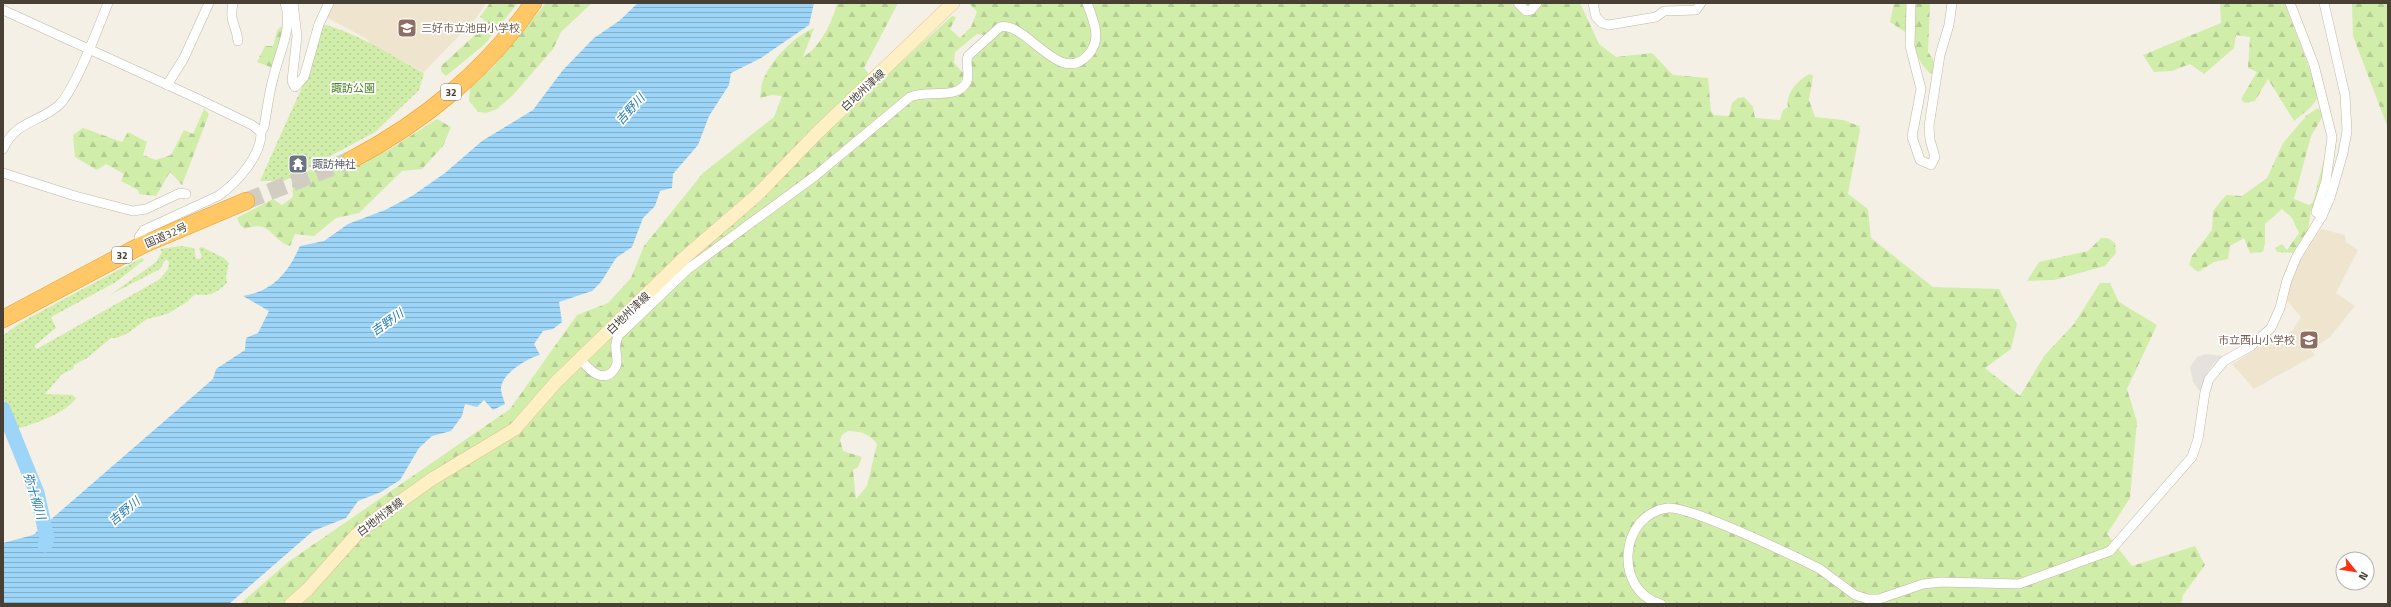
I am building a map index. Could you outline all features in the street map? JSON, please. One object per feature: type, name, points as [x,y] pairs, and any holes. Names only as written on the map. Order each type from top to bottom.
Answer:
[{"type":"highway","name":"32","points":[[351,160],[395,135],[447,96],[501,44],[533,3]]},
{"type":"highway","name":"国道32号","points":[[3,319],[142,245],[246,201]]},
{"type":"main road","name":"白地州津線","points":[[291,604],[308,590],[357,534],[432,479],[515,429],[556,382],[684,258],[757,195],[816,134],[953,3]]},
{"type":"street","points":[[3,149],[5,138],[15,130],[59,104],[67,95],[108,3]]},
{"type":"street","points":[[167,85],[184,58],[209,3]]},
{"type":"street","points":[[233,3],[230,17],[236,29],[238,41]]},
{"type":"street","points":[[142,245],[139,237],[144,230],[218,196],[228,189],[242,174],[258,147],[261,132],[264,127],[273,76],[286,36],[290,17],[285,3]]},
{"type":"street","points":[[293,3],[297,36],[292,81],[295,87],[304,77],[319,24],[329,3]]},
{"type":"street","points":[[580,360],[599,375],[608,375],[613,371],[617,361],[615,342],[619,335],[688,269],[815,176],[910,97],[923,92],[950,92],[961,89],[967,81],[968,56],[1000,27],[1006,26],[1018,31],[1044,52],[1059,61],[1068,63],[1078,62],[1086,57],[1093,50],[1096,30],[1087,3]]},
{"type":"street","points":[[1518,3],[1526,10],[1531,10],[1537,3]]},
{"type":"street","points":[[1593,3],[1596,17],[1602,23],[1609,25],[1656,17],[1664,11],[1696,10],[1701,3]]},
{"type":"street","points":[[1911,3],[1910,46],[1922,89],[1912,138],[1920,160],[1930,165],[1936,157],[1930,140],[1929,126],[1940,55],[1949,25],[1952,3]]},
{"type":"street","points":[[2290,3],[2314,65],[2331,125],[2332,148],[2326,181],[2316,212],[2322,216]]},
{"type":"street","points":[[1661,604],[1647,598],[1630,577],[1628,551],[1638,527],[1647,518],[1668,508],[1698,516],[1798,558],[1820,569],[1855,595],[1868,599],[1879,599],[1923,584],[1941,582],[2018,584],[2110,551],[2192,457],[2198,439],[2205,392],[2209,379],[2224,361],[2251,346],[2272,328],[2280,308],[2287,280],[2298,256],[2322,216],[2341,161],[2347,131],[2345,95],[2324,3]]},
{"type":"street","points":[[3,10],[194,97],[252,125],[261,132]]},
{"type":"street","points":[[3,173],[75,196],[133,211],[146,209],[180,193],[186,194]]},
{"type":"shaded area","name":"三好市立池田小学校","points":[[332,3],[486,3],[477,17],[424,72],[370,44],[367,39],[324,16]]},
{"type":"shaded area","points":[[2321,229],[2345,235],[2346,242],[2358,250],[2336,293],[2355,306],[2330,337],[2311,350],[2315,355],[2254,389],[2232,364],[2274,338],[2292,331],[2301,317],[2287,301],[2291,280],[2298,264]]},
{"type":"shaded area","points":[[2206,354],[2225,356],[2214,363],[2207,373],[2200,391],[2193,382],[2190,367],[2197,357]]},
{"type":"green space","points":[[490,3],[518,3],[484,45],[446,76],[441,71],[441,66],[488,23],[480,17]]},
{"type":"green space","points":[[546,3],[592,3],[561,32],[553,49],[513,95],[497,109],[486,113],[478,112],[469,101],[470,88],[494,66]]},
{"type":"green space","points":[[837,3],[898,3],[864,68],[877,84],[952,16],[956,17],[950,29],[960,38],[971,27],[977,12],[969,3],[1580,3],[1599,44],[1616,57],[1652,53],[1673,75],[1708,78],[1711,111],[1714,115],[1729,116],[1732,103],[1738,98],[1744,97],[1753,107],[1755,118],[1780,120],[1783,110],[1788,107],[1788,97],[1793,88],[1805,76],[1810,74],[1813,76],[1809,100],[1815,117],[1843,120],[1859,126],[1860,130],[1848,194],[1868,209],[1871,238],[1933,287],[1999,289],[2017,324],[2011,349],[1985,368],[2020,396],[2044,356],[2074,324],[2100,283],[2110,283],[2119,302],[2157,325],[2127,389],[2137,422],[2130,498],[2107,534],[2132,566],[2195,546],[2205,565],[2183,595],[2181,604],[240,604],[288,562],[510,409],[577,315],[608,303],[631,278],[644,246],[703,173],[774,117],[782,96],[772,95],[760,98],[761,87],[769,69],[786,48],[800,36],[814,28],[803,57],[809,53],[825,33]],"holes":[[[1003,23],[973,56],[958,94],[950,89],[959,85],[964,74],[954,63],[955,52],[977,34],[985,35],[992,28]],[[848,431],[864,434],[877,444],[867,486],[856,499],[853,470],[858,467],[862,457],[843,451],[840,440],[842,435]]]},
{"type":"green space","points":[[1894,3],[1930,3],[1928,52],[1934,61],[1933,75],[1921,63],[1915,49],[1913,37],[1890,22]]},
{"type":"green space","points":[[2220,3],[2285,3],[2315,84],[2317,99],[2310,108],[2294,121],[2268,79],[2255,101],[2245,103],[2241,99],[2257,72],[2248,68],[2250,37],[2236,35],[2234,48],[2204,74],[2190,64],[2172,71],[2154,72],[2143,55],[2221,23]]},
{"type":"green space","points":[[2352,3],[2388,3],[2388,128],[2353,36]]},
{"type":"green space","name":"諏訪公園","points":[[321,24],[333,27],[360,38],[424,73],[419,90],[375,132],[284,181],[260,181],[306,78]]},
{"type":"green space","points":[[280,27],[284,27],[273,68],[257,62],[265,46],[273,46],[277,31]]},
{"type":"green space","points":[[2318,108],[2324,114],[2311,136],[2294,199],[2309,205],[2313,202],[2327,148],[2329,150],[2317,198],[2311,210],[2308,230],[2293,253],[2277,252],[2275,248],[2282,244],[2287,250],[2299,233],[2292,218],[2282,209],[2265,224],[2265,243],[2263,252],[2250,253],[2244,238],[2230,246],[2228,259],[2214,262],[2198,272],[2189,265],[2192,256],[2212,230],[2213,211],[2226,195],[2242,196],[2267,178],[2283,143],[2307,115]]},
{"type":"green space","points":[[204,109],[209,114],[182,185],[170,172],[156,196],[139,194],[138,190],[121,181],[124,174],[106,164],[97,170],[75,157],[73,135],[83,128],[122,142],[128,132],[147,142],[143,155],[156,160],[171,155],[184,130],[193,134]]},
{"type":"green space","points":[[437,119],[451,127],[443,146],[422,169],[402,171],[359,213],[336,218],[314,236],[295,234],[290,246],[283,243],[266,228],[254,227],[245,229],[240,225],[237,218],[273,199],[282,205],[293,197],[292,180],[345,152],[354,166],[387,151]]},
{"type":"green space","points":[[2101,238],[2108,238],[2115,243],[2116,253],[2105,266],[2054,280],[2027,281],[2039,262],[2088,251]]},
{"type":"green space","points":[[181,246],[194,248],[196,259],[202,258],[199,248],[202,247],[224,258],[229,263],[226,276],[227,283],[212,293],[205,295],[195,294],[187,302],[167,314],[147,319],[128,333],[117,338],[111,338],[87,358],[74,365],[73,369],[62,374],[45,394],[72,395],[76,398],[65,409],[48,418],[15,429],[3,396],[3,336],[22,322],[77,292],[142,258],[144,260],[116,282],[51,317],[56,328],[34,346],[37,349],[160,279],[168,269],[169,262],[166,259],[160,269],[110,295],[156,262],[162,252],[160,249]]},
{"type":"water","name":"吉野川","points":[[638,3],[814,3],[809,25],[761,58],[731,73],[729,85],[709,116],[698,145],[673,174],[672,188],[660,191],[655,206],[643,218],[632,247],[616,258],[601,282],[592,291],[559,302],[562,322],[553,329],[543,331],[534,344],[540,355],[528,359],[522,363],[510,372],[502,383],[501,391],[505,404],[493,410],[484,400],[477,407],[465,404],[462,416],[451,431],[432,436],[419,448],[400,480],[381,492],[358,501],[346,518],[313,531],[229,604],[3,604],[3,543],[33,535],[213,379],[216,369],[245,350],[246,338],[258,333],[269,311],[243,296],[254,294],[263,290],[278,279],[285,272],[300,246],[324,241],[348,224],[385,210],[412,196],[445,173],[482,141],[533,110],[563,70],[594,38],[619,21]]},
{"type":"waterway","name":"弥十柳川","points":[[3,409],[37,493],[47,538],[45,545]]},
{"type":"tunnel","points":[[246,201],[351,160]]},
{"type":"place","name":"三好市立池田小学校","points":[[407,28]]},
{"type":"place","name":"諏訪神社","points":[[298,164]]},
{"type":"place","name":"市立西山小学校","points":[[2309,340]]}]
